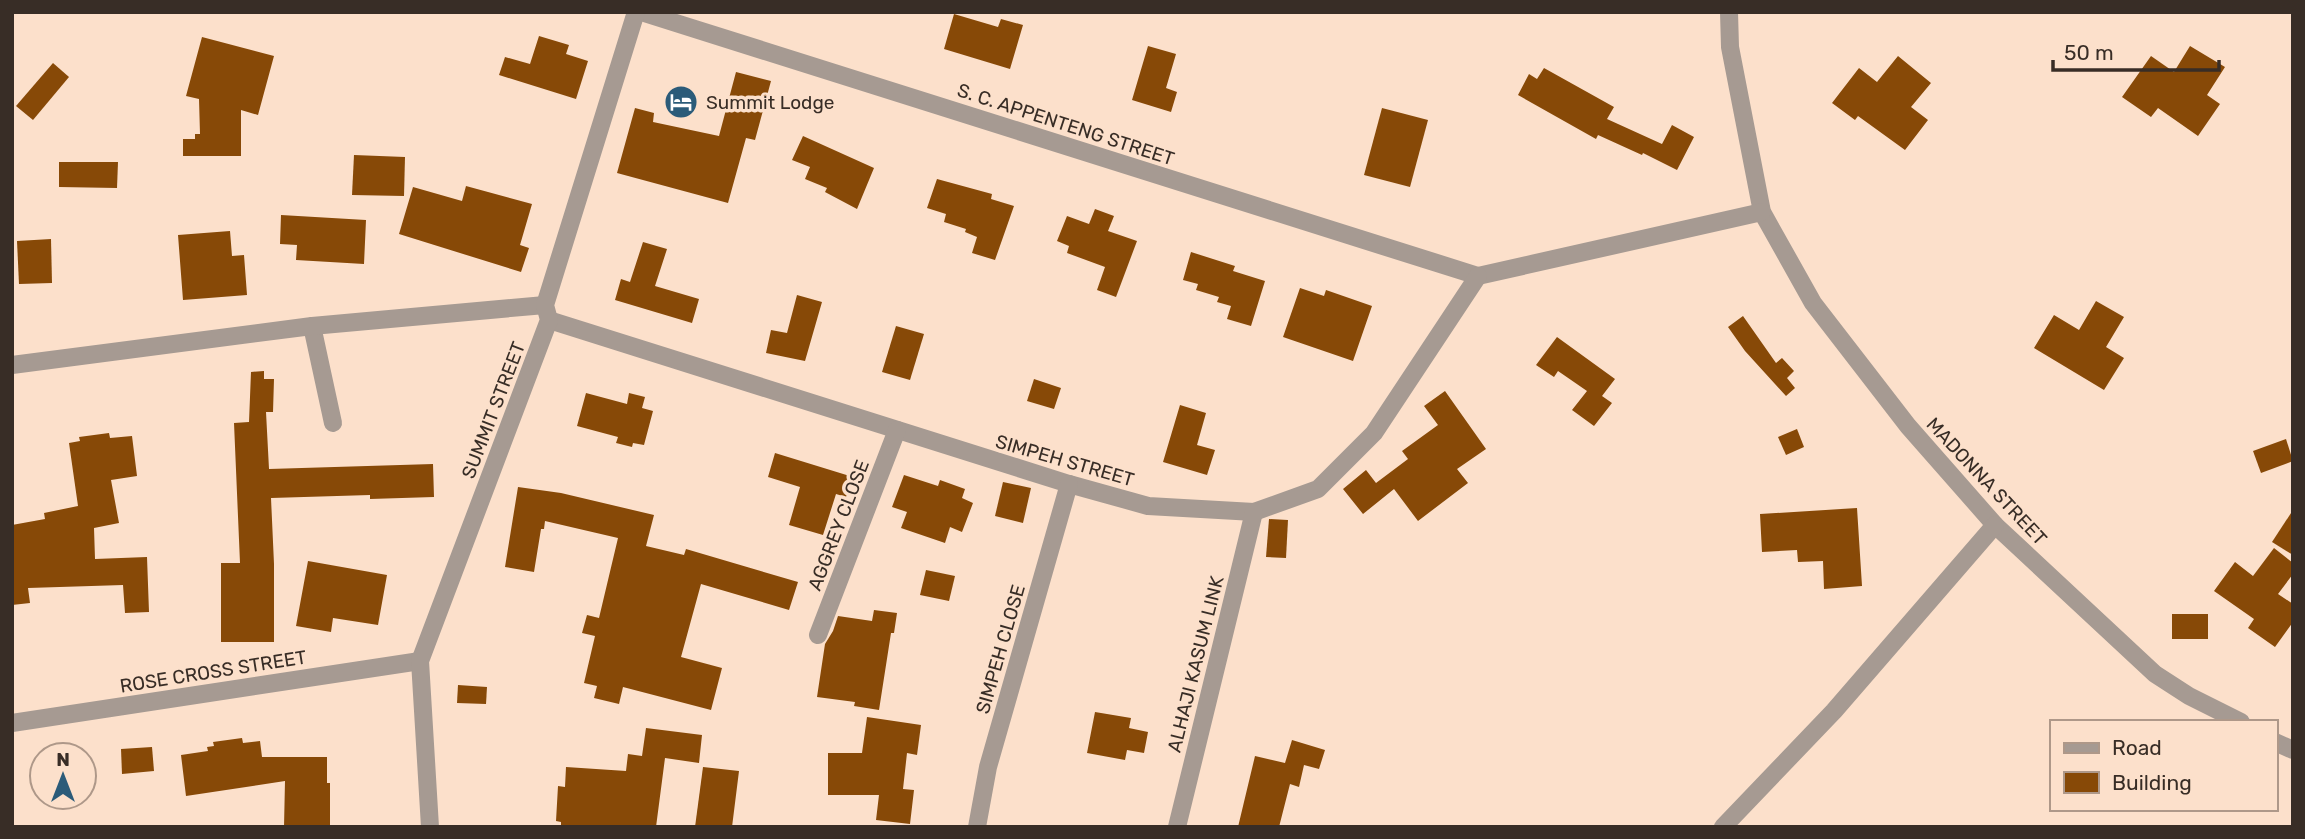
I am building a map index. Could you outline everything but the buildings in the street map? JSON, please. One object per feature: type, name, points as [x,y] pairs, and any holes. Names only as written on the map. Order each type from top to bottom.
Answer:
[{"type":"street","name":"SUMMIT STREET","points":[[430,827],[420,662],[547,313],[636,12]]},
{"type":"street","name":"S. C. APPENTENG STREET","points":[[641,12],[1478,276]]},
{"type":"street","name":"MADONNA STREET","points":[[1729,12],[1730,47],[1762,212],[1813,303],[1908,426],[1995,525],[2155,674],[2189,696],[2237,720]]},
{"type":"street","points":[[1478,276],[1762,212]]},
{"type":"street","name":"SIMPEH STREET","points":[[547,313],[897,430],[1069,484],[1148,506],[1254,512],[1318,489],[1374,433],[1478,276]]},
{"type":"street","points":[[12,365],[312,326],[547,313]]},
{"type":"street","points":[[312,326],[333,423]]},
{"type":"street","name":"AGGREY CLOSE","points":[[818,635],[897,430]]},
{"type":"street","name":"SIMPEH CLOSE","points":[[977,827],[988,767],[1069,484]]},
{"type":"street","name":"ALHAJI KASUM LINK","points":[[1177,827],[1254,512]]},
{"type":"street","points":[[1723,827],[1833,711],[1995,525]]},
{"type":"street","name":"ROSE CROSS STREET","points":[[12,723],[420,662]]},
{"type":"street","points":[[2277,743],[2293,750]]},
{"type":"place","name":"Summit Lodge","points":[[681,102]]}]
